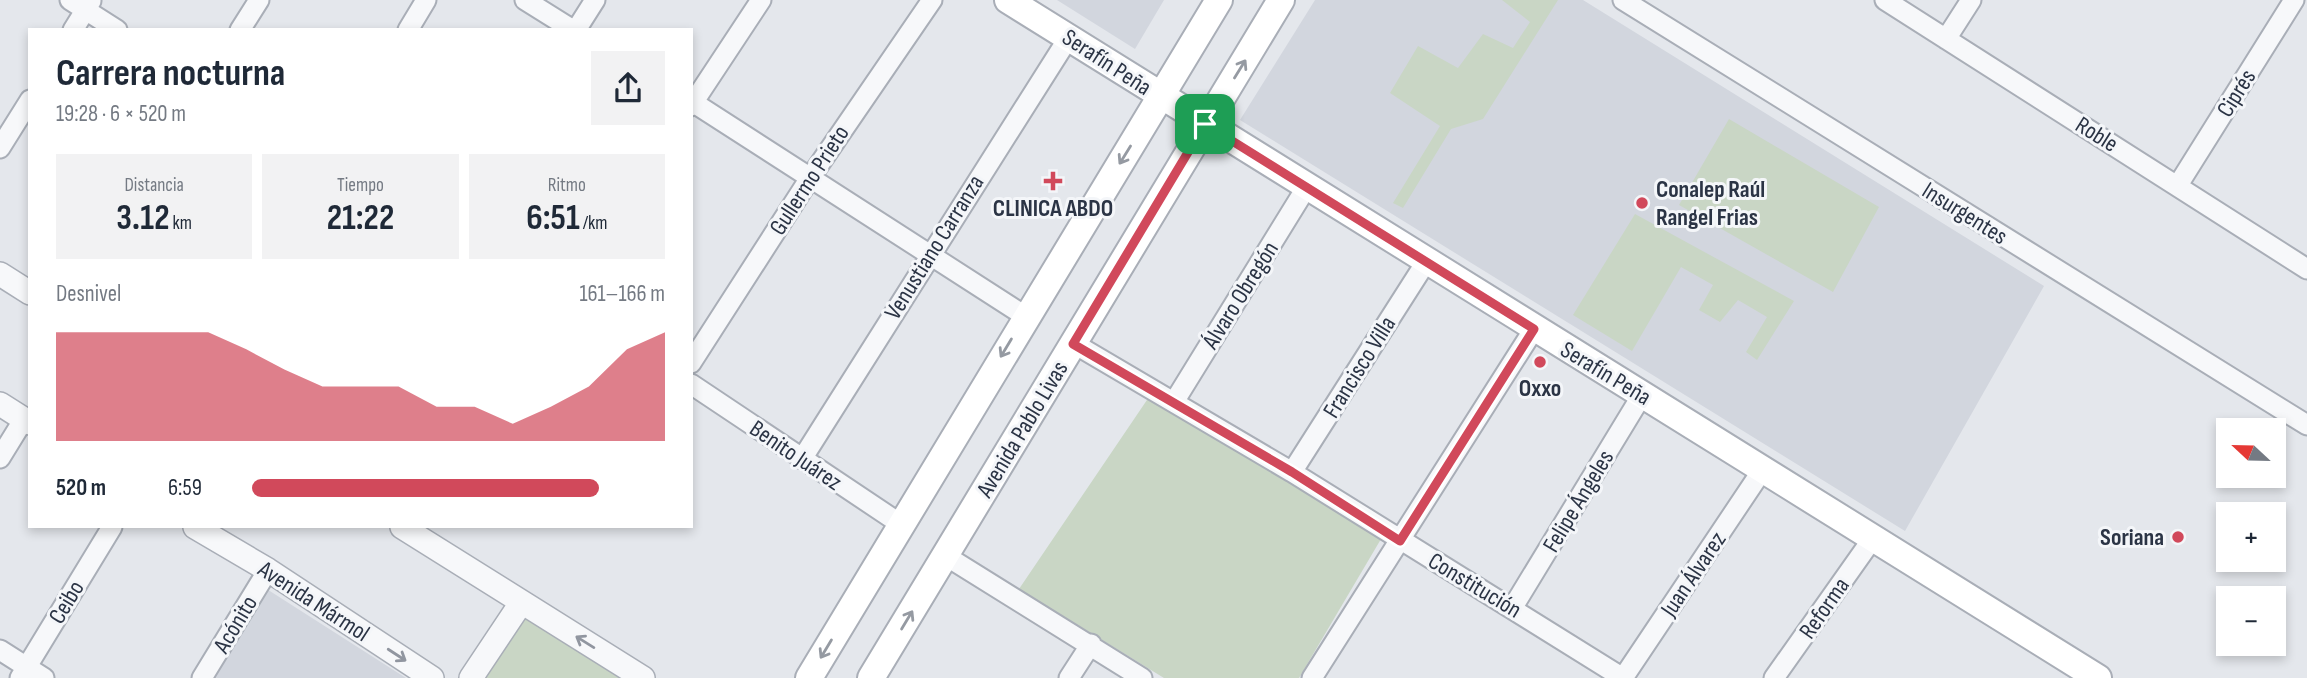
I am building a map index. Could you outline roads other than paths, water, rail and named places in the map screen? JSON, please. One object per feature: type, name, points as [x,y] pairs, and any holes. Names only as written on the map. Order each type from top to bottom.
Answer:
[{"type":"main road","name":"Serafín Peña","points":[[1008,0],[1306,188],[2098,678]]},
{"type":"main road","points":[[809,678],[1025,316],[1219,0]]},
{"type":"main road","name":"Avenida Pablo Livas","points":[[871,678],[1281,0]]},
{"type":"street","points":[[241,28],[259,0]]},
{"type":"street","points":[[409,28],[426,0]]},
{"type":"street","points":[[526,0],[572,28]]},
{"type":"street","points":[[576,28],[595,0]]},
{"type":"street","points":[[693,102],[761,0]]},
{"type":"street","name":"Gullermo Prieto","points":[[693,360],[810,178],[932,0]]},
{"type":"street","name":"Insurgentes","points":[[1623,0],[2307,425]]},
{"type":"street","name":"Roble","points":[[1885,0],[2307,269]]},
{"type":"street","points":[[1946,39],[1971,0]]},
{"type":"street","name":"Ciprés","points":[[2178,185],[2294,0]]},
{"type":"street","points":[[74,28],[82,3],[114,28]]},
{"type":"street","name":"Venustiano Carranza","points":[[802,459],[929,253],[1069,37]]},
{"type":"street","points":[[0,148],[28,103]]},
{"type":"street","points":[[693,104],[1025,316]]},
{"type":"street","name":"Álvaro Obregón","points":[[1174,402],[1306,188]]},
{"type":"street","name":"Francisco Villa","points":[[1292,472],[1426,261]]},
{"type":"street","points":[[0,274],[28,292]]},
{"type":"street","points":[[1312,678],[1534,329]]},
{"type":"street","name":"Constitución","points":[[1073,344],[1292,472],[1400,541],[1513,607],[1623,678]]},
{"type":"street","name":"Benito Juárez","points":[[693,385],[902,524]]},
{"type":"street","name":"Felipe Ángeles","points":[[1513,607],[1643,395]]},
{"type":"street","points":[[0,404],[27,421],[0,458]]},
{"type":"street","name":"Juan Álvarez","points":[[1623,678],[1763,469]]},
{"type":"street","name":"Ceibo","points":[[23,673],[111,528]]},
{"type":"street","name":"Avenida Mármol","points":[[197,528],[268,570],[432,678]]},
{"type":"street","points":[[406,528],[429,534],[521,603],[643,678]]},
{"type":"street","name":"Reforma","points":[[1774,678],[1873,538]]},
{"type":"street","points":[[946,556],[1142,678]]},
{"type":"street","name":"Acónito","points":[[202,678],[268,570]]},
{"type":"street","points":[[471,678],[521,603]]},
{"type":"street","points":[[1069,678],[1091,644]]},
{"type":"street","points":[[0,650],[23,673],[44,678]]},
{"type":"place","name":"CLINICA ABDO","points":[[1053,181]]},
{"type":"place","name":"Conalep Raúl Rangel Frias","points":[[1642,203]]},
{"type":"place","name":"Oxxo","points":[[1540,362]]},
{"type":"place","name":"Soriana","points":[[2178,537]]}]
